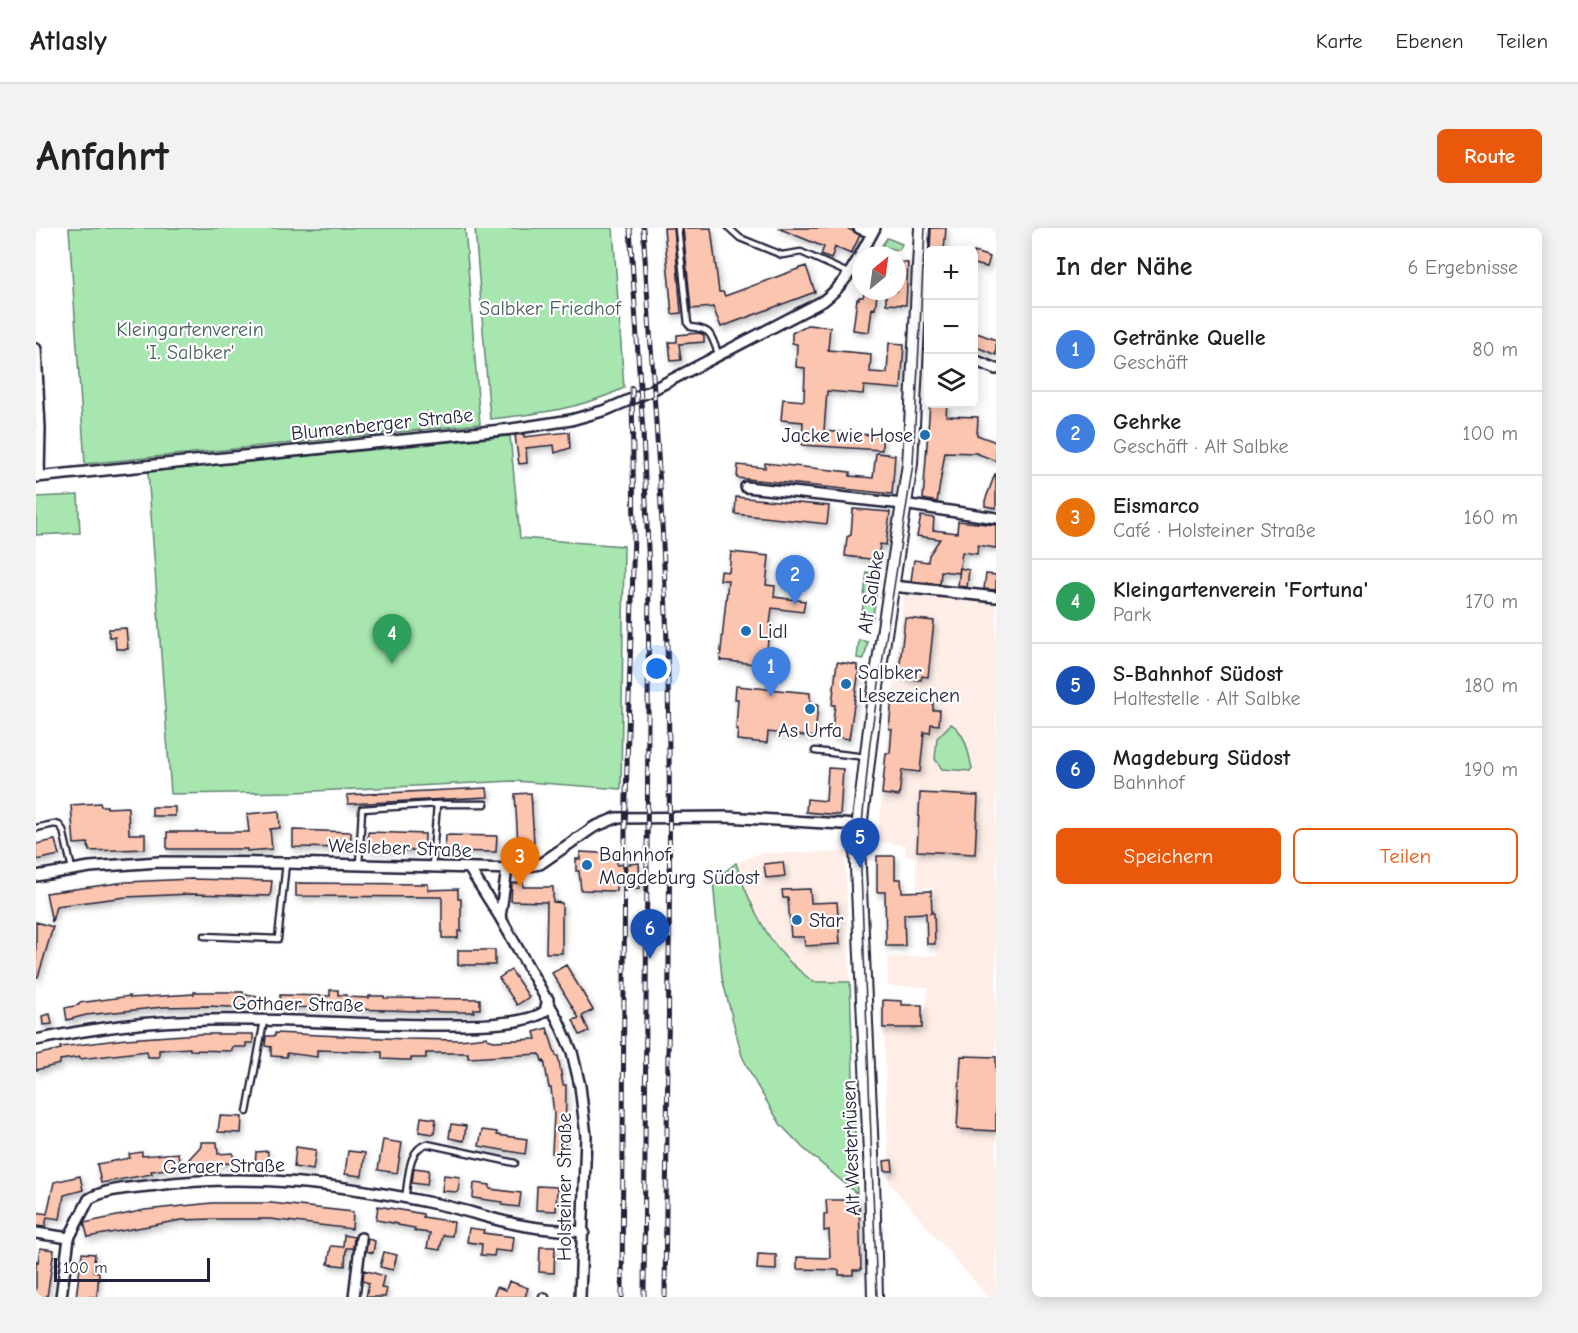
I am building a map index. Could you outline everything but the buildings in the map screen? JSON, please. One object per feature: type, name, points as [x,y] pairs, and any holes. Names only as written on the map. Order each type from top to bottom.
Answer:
[{"type":"main road","name":"Alt Salbke","points":[[863,997],[857,868],[858,825],[866,757],[906,504],[922,347],[922,228]]},
{"type":"main road","name":"Alt Westerhüsen","points":[[863,997],[875,1297]]},
{"type":"street","points":[[859,228],[874,231]]},
{"type":"street","name":"Blumenberger Straße","points":[[38,477],[552,423],[606,410],[648,392],[718,353],[817,304],[833,293],[850,274],[874,231]]},
{"type":"street","points":[[36,349],[40,428],[38,477]]},
{"type":"street","points":[[978,362],[996,369]]},
{"type":"street","points":[[746,487],[906,504],[996,518]]},
{"type":"street","points":[[892,586],[996,597]]},
{"type":"street","name":"Welsleber Straße","points":[[36,876],[72,869],[159,862],[507,869],[537,865],[594,827],[616,818],[727,817],[858,825]]},
{"type":"street","name":"Holsteiner Straße","points":[[469,868],[548,999],[568,1042],[580,1086],[586,1136],[580,1297]]},
{"type":"street","points":[[500,917],[507,869]]},
{"type":"street","name":"Gothaer Straße","points":[[36,1040],[94,1029],[144,1023],[207,1020],[485,1024],[536,1016],[545,1011],[548,999]]},
{"type":"street","name":"Geraer Straße","points":[[61,1297],[69,1238],[85,1204],[93,1197],[106,1192],[180,1182],[222,1179],[293,1182],[405,1198],[518,1225],[584,1232]]},
{"type":"street","points":[[36,1233],[69,1238]]},
{"type":"street","points":[[354,1297],[361,1238]]},
{"type":"lane","points":[[678,228],[688,324],[693,328],[707,330],[718,353]]},
{"type":"lane","points":[[729,228],[740,238],[782,255],[799,252],[850,274]]},
{"type":"lane","points":[[815,751],[866,757]]},
{"type":"lane","points":[[432,867],[437,804]]},
{"type":"lane","points":[[359,865],[362,809],[437,804],[485,804]]},
{"type":"lane","points":[[36,828],[59,825],[63,830],[72,869]]},
{"type":"lane","points":[[204,936],[278,939],[286,863]]},
{"type":"lane","points":[[247,1112],[264,1021]]},
{"type":"lane","points":[[405,1198],[414,1152],[419,1146],[427,1143],[516,1163]]},
{"type":"shaded area","points":[[904,594],[996,604],[996,1297],[988,1297],[889,1183],[884,1029],[924,1028],[928,987],[888,986],[888,957],[937,956],[933,887],[917,889],[916,857],[905,856],[906,845],[877,842]]},
{"type":"shaded area","points":[[845,852],[850,982],[813,982],[784,956],[761,922],[744,888],[736,863],[760,853]]},
{"type":"green space","name":"Kleingartenverein 'I. Salbker'","points":[[69,228],[465,228],[480,424],[85,464]]},
{"type":"green space","name":"Salbker Friedhof","points":[[475,228],[613,228],[624,388],[575,406],[542,413],[490,419]]},
{"type":"green space","points":[[887,238],[902,244],[901,246],[882,246]]},
{"type":"green space","points":[[510,436],[520,538],[624,546],[621,789],[514,781],[295,792],[171,794],[148,472]]},
{"type":"green space","points":[[78,495],[80,533],[36,535],[36,497]]},
{"type":"green space","points":[[867,572],[880,575],[872,621],[861,621]]},
{"type":"green space","points":[[859,640],[868,642],[864,659],[857,658]]},
{"type":"green space","points":[[951,724],[960,732],[966,743],[972,768],[970,771],[942,769],[935,759],[937,738]]},
{"type":"green space","points":[[736,863],[744,887],[762,925],[788,960],[813,982],[850,982],[857,1194],[803,1148],[781,1125],[742,1056],[722,978],[713,881]]},
{"type":"tram line","points":[[877,1297],[860,845],[870,742],[913,464],[925,228]]},
{"type":"railway","points":[[630,228],[649,572],[644,1297]]},
{"type":"railway","points":[[643,228],[655,399],[668,684],[669,914],[665,1297]]},
{"type":"railway","points":[[622,1297],[625,831],[634,534],[632,388]]},
{"type":"place","name":"Jacke wie Hose","points":[[925,435]]},
{"type":"place","name":"Gehrke","points":[[795,605]]},
{"type":"place","name":"Lidl","points":[[746,631]]},
{"type":"place","name":"Kleingartenverein 'Fortuna'","points":[[392,664]]},
{"type":"place","name":"Salbker Lesezeichen","points":[[846,684]]},
{"type":"place","name":"Getränke Quelle","points":[[771,697]]},
{"type":"place","name":"As Urfa","points":[[810,709]]},
{"type":"place","name":"Bahnhof Magdeburg Südost","points":[[587,865]]},
{"type":"place","name":"S-Bahnhof Südost","points":[[860,868]]},
{"type":"place","name":"Eismarco","points":[[520,887]]},
{"type":"place","name":"Star","points":[[797,920]]},
{"type":"place","name":"Magdeburg Südost","points":[[650,959]]}]
